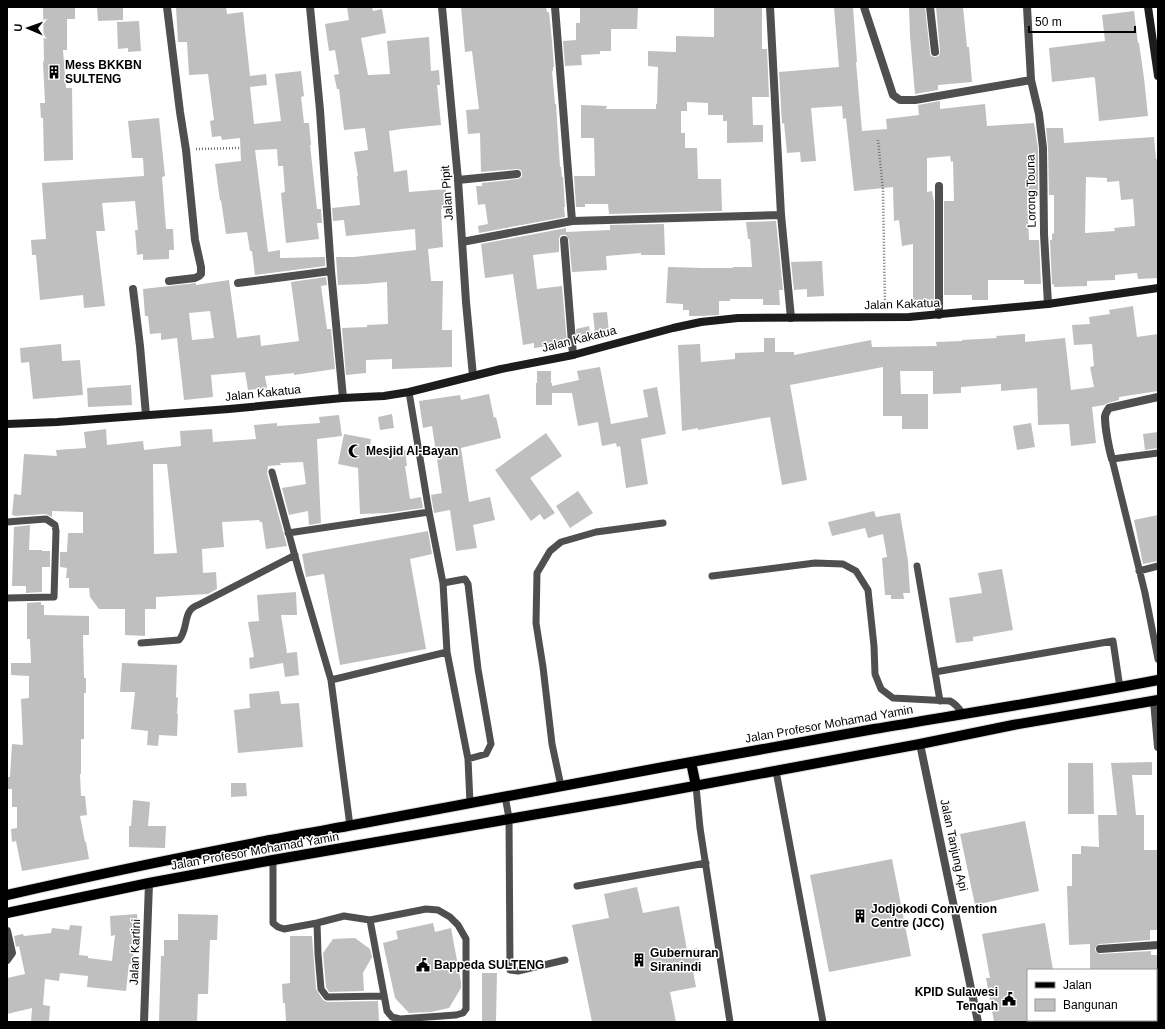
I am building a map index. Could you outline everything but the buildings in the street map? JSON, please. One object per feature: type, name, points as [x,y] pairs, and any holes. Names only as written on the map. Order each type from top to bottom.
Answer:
[{"type":"main road","name":"Jalan Profesor Mohamad Yamin","points":[[7,895],[153,863],[505,796],[963,714],[1120,688],[1158,680]]},
{"type":"main road","name":"Jalan Profesor Mohamad Yamin","points":[[7,913],[149,883],[273,860],[696,786],[1013,725],[1156,701]]},
{"type":"main road","points":[[691,762],[696,786]]},
{"type":"street","points":[[167,7],[186,150],[195,240],[201,267],[201,274],[199,276],[191,279],[169,280]]},
{"type":"street","points":[[310,7],[320,110],[343,398]]},
{"type":"street","name":"Jalan Pipit","points":[[442,7],[458,180],[466,302],[473,376]]},
{"type":"street","points":[[555,7],[572,222]]},
{"type":"street","points":[[770,7],[781,215],[791,318]]},
{"type":"street","points":[[864,7],[894,94],[900,100],[914,100],[1031,80]]},
{"type":"street","points":[[930,7],[935,52]]},
{"type":"street","name":"Lorong Touna","points":[[1027,7],[1031,80],[1042,138],[1044,234],[1048,304]]},
{"type":"street","points":[[1148,7],[1155,38],[1158,76]]},
{"type":"street","points":[[458,180],[517,174]]},
{"type":"street","points":[[938,315],[939,186]]},
{"type":"street","points":[[462,242],[572,222],[781,215]]},
{"type":"street","points":[[564,240],[573,355]]},
{"type":"street","points":[[238,283],[332,271]]},
{"type":"street","name":"Jalan Kakatua","points":[[7,424],[57,422],[229,409],[343,398],[384,396],[409,392],[501,369],[573,355],[673,328],[702,322],[738,318],[910,318],[1048,304],[1158,288]]},
{"type":"street","points":[[133,289],[146,415]]},
{"type":"street","points":[[1112,460],[1105,416],[1107,410],[1109,408],[1158,397]]},
{"type":"street","points":[[1156,701],[1158,747]]},
{"type":"street","name":"Jalan Tanjung Api","points":[[920,744],[978,1022]]},
{"type":"street","name":"Jalan Kartini","points":[[144,1022],[149,883]]},
{"type":"street","points":[[7,931],[12,953],[7,960]]},
{"type":"street","points":[[1100,949],[1158,945]]},
{"type":"lane","points":[[409,392],[429,512],[443,583],[447,652],[468,758],[470,803]]},
{"type":"lane","points":[[1158,453],[1112,460],[1139,571],[1158,659]]},
{"type":"lane","points":[[272,472],[330,680],[350,826]]},
{"type":"lane","points":[[288,533],[429,512]]},
{"type":"lane","points":[[7,522],[46,519],[55,525],[56,531],[54,597],[7,598]]},
{"type":"lane","points":[[561,786],[552,744],[536,623],[538,573],[550,552],[561,542],[596,532],[663,522]]},
{"type":"lane","points":[[142,643],[178,640],[183,636],[189,611],[192,606],[198,605],[295,555]]},
{"type":"lane","points":[[712,576],[814,563],[843,564],[856,571],[868,590],[874,646],[875,674],[881,689],[893,698],[950,701],[960,708],[963,714]]},
{"type":"lane","points":[[917,566],[940,701]]},
{"type":"lane","points":[[1139,571],[1158,566]]},
{"type":"lane","points":[[443,583],[465,579],[468,584],[478,669],[491,744],[486,754],[468,758]]},
{"type":"lane","points":[[935,672],[1113,641],[1120,688]]},
{"type":"lane","points":[[330,680],[447,652]]},
{"type":"lane","points":[[776,771],[823,1022]]},
{"type":"lane","points":[[696,786],[700,828],[730,1022]]},
{"type":"lane","points":[[505,796],[509,818],[510,970],[518,971],[565,960]]},
{"type":"lane","points":[[273,860],[274,923],[278,927],[284,929],[344,916],[370,920],[426,909],[438,910],[450,917],[458,925],[466,939],[466,1009],[463,1013],[456,1015],[400,1019],[392,1017],[387,1012],[370,920]]},
{"type":"lane","points":[[577,886],[706,863]]},
{"type":"lane","points":[[317,922],[321,989],[327,997],[384,996]]},
{"type":"path","points":[[878,140],[883,190],[885,318]]},
{"type":"path","points":[[186,150],[239,148]]},
{"type":"place","name":"Mess BKKBN SULTENG","points":[[54,72]]},
{"type":"place","name":"Mesjid Al-Bayan","points":[[355,451]]},
{"type":"place","name":"Jodjokodi Convention Centre (JCC)","points":[[860,916]]},
{"type":"place","name":"Gubernuran Siranindi","points":[[639,960]]},
{"type":"place","name":"Bappeda SULTENG","points":[[423,965]]},
{"type":"place","name":"KPID Sulawesi Tengah","points":[[1009,999]]}]
